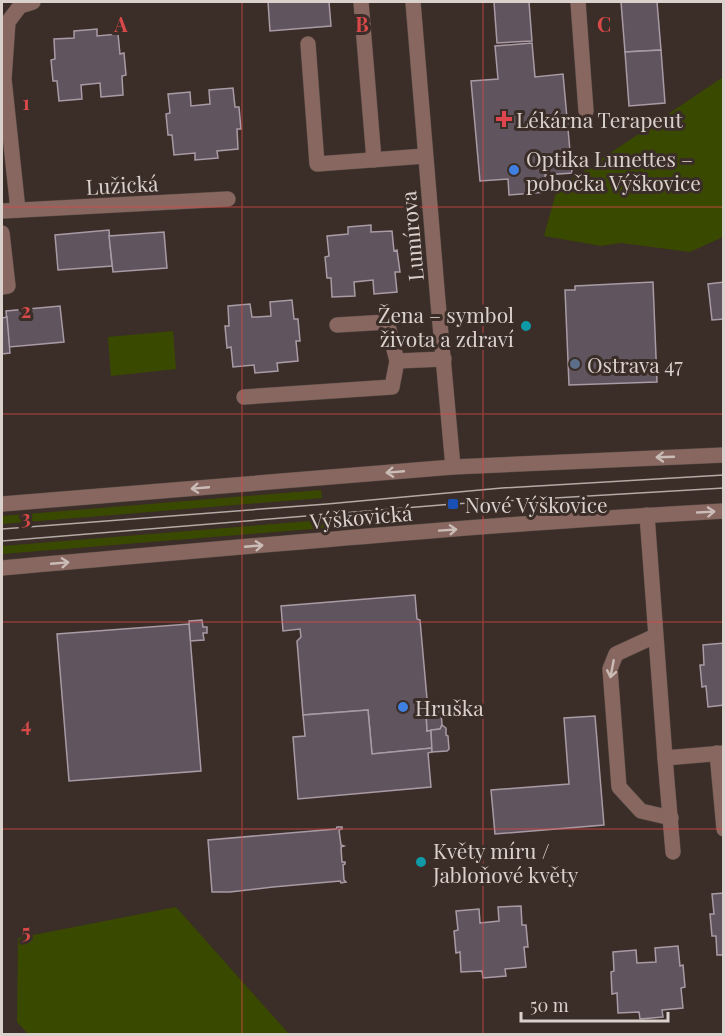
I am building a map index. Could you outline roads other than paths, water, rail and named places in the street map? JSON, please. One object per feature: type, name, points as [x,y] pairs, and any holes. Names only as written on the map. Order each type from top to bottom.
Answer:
[{"type":"street","points":[[18,210],[4,79],[8,22],[20,6],[33,2]]},
{"type":"street","points":[[361,2],[374,160]]},
{"type":"street","name":"Lumírova","points":[[413,2],[453,467]]},
{"type":"street","points":[[578,2],[586,111]]},
{"type":"street","points":[[308,44],[317,164],[425,156]]},
{"type":"street","name":"Lužická","points":[[2,211],[228,199]]},
{"type":"street","points":[[2,233],[8,286],[2,287]]},
{"type":"street","points":[[244,398],[392,387],[397,361],[387,322],[337,326]]},
{"type":"street","points":[[397,361],[444,359]]},
{"type":"street","name":"Výškovická","points":[[2,504],[453,467],[723,455]]},
{"type":"street","name":"Výškovická","points":[[2,568],[318,540],[723,511]]},
{"type":"street","points":[[646,515],[673,852]]},
{"type":"street","points":[[655,636],[616,654],[610,669],[619,787],[642,811],[671,818]]},
{"type":"street","points":[[666,758],[720,753],[723,829]]},
{"type":"tram line","points":[[2,529],[502,488],[724,475]]},
{"type":"tram line","points":[[2,541],[453,504],[724,488]]},
{"type":"place","name":"Lékárna Terapeut","points":[[504,119]]},
{"type":"place","name":"Optika Lunettes – pobočka Výškovice","points":[[514,170]]},
{"type":"place","name":"Žena – symbol života a zdraví","points":[[526,326]]},
{"type":"place","name":"Ostrava 47","points":[[575,364]]},
{"type":"place","name":"Nové Výškovice","points":[[453,504]]},
{"type":"place","name":"Hruška","points":[[403,707]]},
{"type":"place","name":"Květy míru / Jabloňové květy","points":[[421,862]]}]
